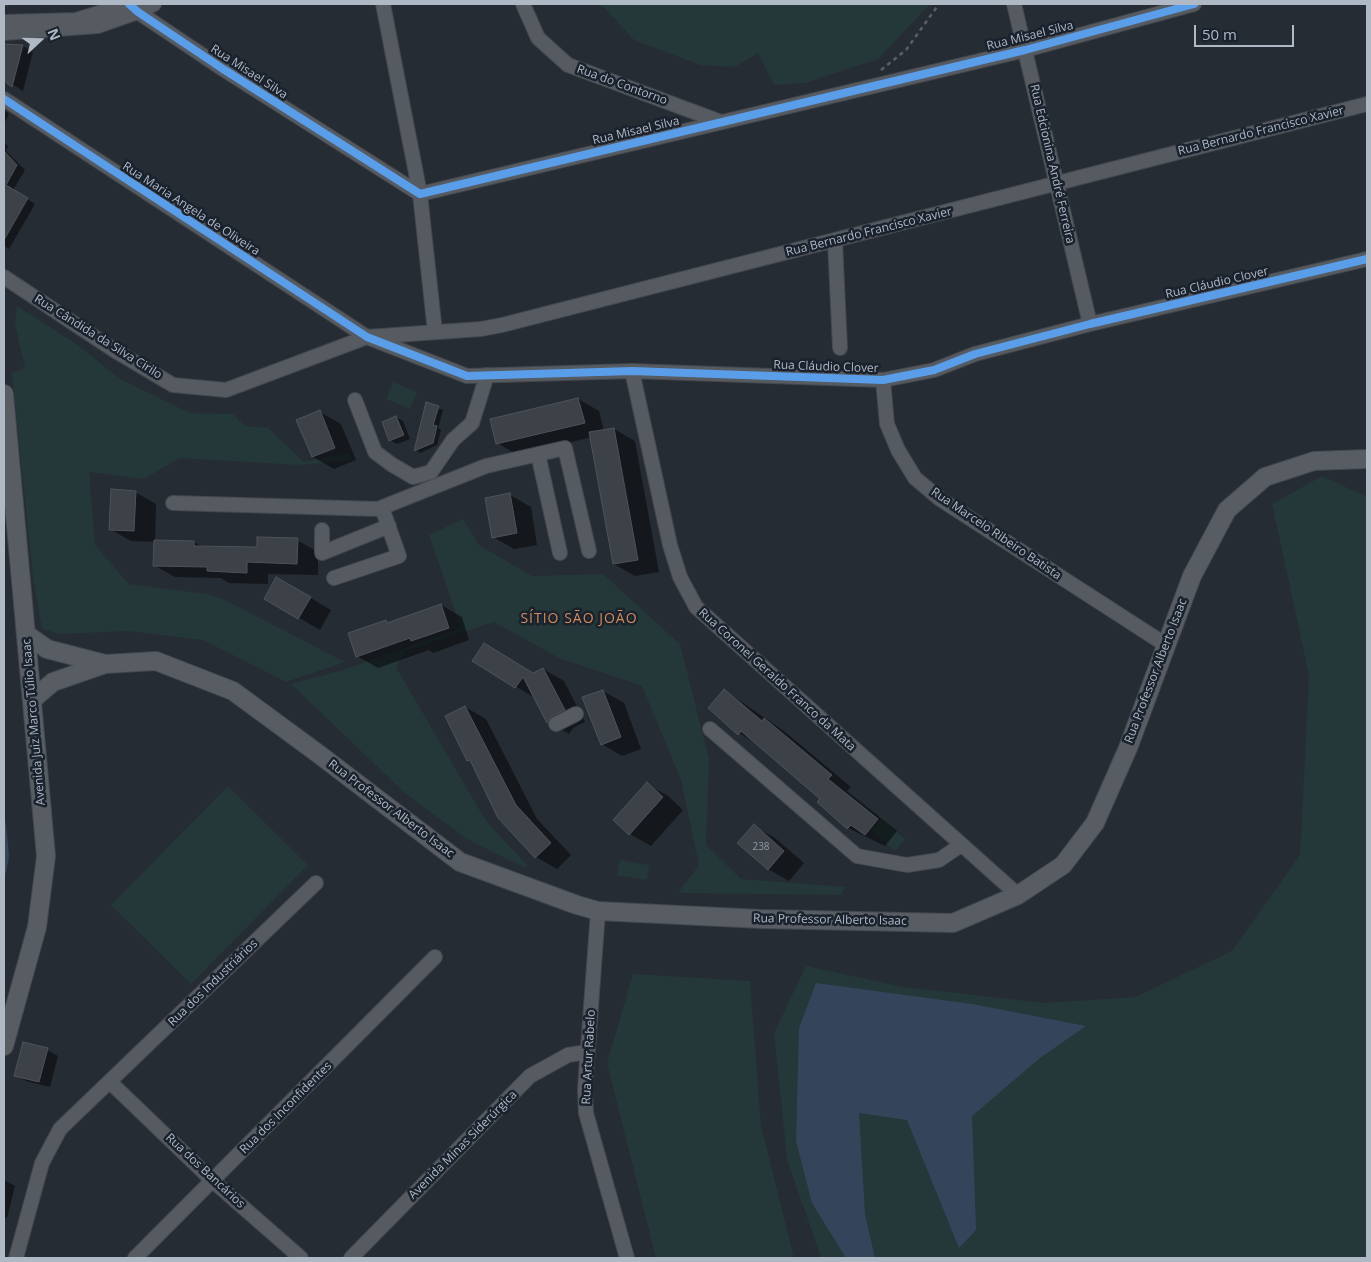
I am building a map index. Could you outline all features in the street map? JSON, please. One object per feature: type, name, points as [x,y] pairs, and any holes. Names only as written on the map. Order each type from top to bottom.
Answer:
[{"type":"main road","name":"Avenida Juiz Marco Túlio Isaac","points":[[4,394],[46,856],[37,927],[4,1046]]},
{"type":"main road","name":"Rua Professor Alberto Isaac","points":[[105,664],[156,661],[233,691],[460,862],[577,906],[598,910],[761,919],[952,923],[1018,896],[1062,865],[1095,823],[1128,748],[1192,576],[1227,510],[1265,477],[1314,461],[1367,459]]},
{"type":"main road","points":[[26,634],[47,649],[105,664]]},
{"type":"main road","points":[[32,700],[53,682],[105,664]]},
{"type":"street","points":[[4,33],[41,27],[98,26],[132,7],[154,4]]},
{"type":"street","points":[[383,4],[420,194],[435,332]]},
{"type":"street","name":"Rua do Contorno","points":[[522,4],[538,38],[568,65],[721,122]]},
{"type":"street","name":"Rua Edcionina André Ferreira","points":[[1014,4],[1090,324]]},
{"type":"street","name":"Rua Misael Silva","points":[[132,7],[223,69],[420,194],[1025,50],[1194,4]]},
{"type":"street","points":[[4,22],[41,27]]},
{"type":"street","name":"Rua Maria Angela de Oliveira","points":[[4,99],[366,337]]},
{"type":"street","name":"Rua Bernardo Francisco Xavier","points":[[366,337],[481,329],[835,241],[1367,104]]},
{"type":"street","points":[[835,241],[840,348]]},
{"type":"street","name":"Rua Cláudio Clover","points":[[366,337],[468,376],[632,371],[883,380],[934,370],[975,354],[1090,324],[1367,259]]},
{"type":"street","name":"Rua Cândida da Silva Cirilo","points":[[4,277],[114,350],[174,385],[226,390],[366,337]]},
{"type":"street","name":"Rua Coronel Geraldo Franco da Mata","points":[[632,371],[670,545],[680,577],[696,607],[1018,896]]},
{"type":"street","points":[[355,400],[375,452],[413,477],[431,472],[453,440],[472,423],[487,376]]},
{"type":"street","name":"Rua Marcelo Ribeiro Batista","points":[[883,380],[887,424],[898,450],[915,478],[940,498],[1166,645]]},
{"type":"street","points":[[173,504],[378,510],[486,466],[566,448],[589,551]]},
{"type":"street","points":[[538,454],[560,553]]},
{"type":"street","points":[[423,474],[428,489]]},
{"type":"street","points":[[334,578],[399,556],[382,508]]},
{"type":"street","points":[[322,530],[322,553],[389,526]]},
{"type":"street","points":[[556,724],[576,714]]},
{"type":"street","points":[[710,730],[857,856],[907,865],[939,860],[961,845]]},
{"type":"street","name":"Rua dos Industriários","points":[[16,1258],[42,1163],[60,1129],[316,883]]},
{"type":"street","name":"Rua Artur Rabelo","points":[[598,910],[585,1089],[586,1113],[627,1258]]},
{"type":"street","name":"Rua dos Inconfidentes","points":[[135,1258],[435,957]]},
{"type":"street","name":"Avenida Minas Siderúrgica","points":[[351,1258],[530,1076],[568,1055],[588,1052]]},
{"type":"street","name":"Rua dos Bancários","points":[[110,1082],[213,1181],[302,1258]]},
{"type":"path","points":[[876,73],[906,50],[939,4]]},
{"type":"shaded area","points":[[601,4],[930,4],[878,59],[805,83],[774,85],[758,53],[735,67],[700,65],[634,40]]},
{"type":"shaded area","points":[[17,306],[72,341],[122,380],[190,413],[233,414],[245,426],[268,428],[304,462],[349,453],[354,461],[298,465],[180,458],[144,479],[89,472],[95,545],[129,584],[207,594],[225,600],[345,662],[286,682],[203,640],[128,631],[60,634],[42,629],[33,578],[12,373],[25,368],[15,324]]},
{"type":"shaded area","points":[[393,382],[417,392],[410,409],[386,399]]},
{"type":"shaded area","points":[[1322,476],[1367,497],[1367,1258],[821,1258],[787,1159],[774,1033],[806,966],[904,987],[1044,1003],[1135,997],[1232,951],[1300,855],[1309,675],[1272,504]]},
{"type":"shaded area","points":[[463,519],[479,545],[532,576],[603,574],[680,644],[709,759],[706,845],[741,879],[846,887],[841,895],[678,893],[699,865],[681,780],[642,686],[559,658],[494,622],[406,651],[396,667],[486,821],[528,866],[523,867],[469,840],[407,795],[291,684],[343,670],[461,628],[429,535]]},
{"type":"shaded area","points":[[228,786],[308,865],[191,984],[111,905]]},
{"type":"shaded area","points":[[881,819],[905,839],[895,851],[871,831]]},
{"type":"shaded area","points":[[620,860],[649,865],[647,880],[617,875]]},
{"type":"shaded area","points":[[633,974],[750,981],[761,1125],[794,1258],[656,1258],[607,1063]]},
{"type":"water","points":[[816,983],[972,1004],[1086,1026],[1040,1058],[972,1116],[976,1230],[959,1248],[907,1120],[859,1113],[865,1214],[875,1258],[846,1258],[812,1203],[796,1141],[799,1028]]},
{"type":"building","points":[[4,44],[23,45],[12,87],[4,81]]},
{"type":"building","points":[[4,151],[17,165],[6,185],[28,198],[4,240]]},
{"type":"building","points":[[578,398],[585,423],[496,444],[490,419]]},
{"type":"building","points":[[426,402],[439,406],[433,425],[437,426],[433,443],[414,451]]},
{"type":"building","points":[[320,410],[335,448],[312,457],[296,420]]},
{"type":"building","points":[[396,416],[404,435],[389,441],[382,422]]},
{"type":"building","points":[[614,428],[638,560],[613,564],[589,432]]},
{"type":"building","points":[[111,489],[136,491],[134,531],[109,530]]},
{"type":"building","points":[[510,493],[517,533],[492,538],[485,498]]},
{"type":"building","points":[[257,537],[298,538],[297,564],[247,562],[247,573],[207,571],[207,567],[153,566],[154,540],[194,541],[194,546],[257,547]]},
{"type":"building","points":[[276,577],[311,597],[298,619],[264,599]]},
{"type":"building","points":[[441,604],[449,628],[411,641],[410,638],[356,657],[348,633],[386,620],[387,623]]},
{"type":"building","points":[[484,643],[533,673],[543,668],[565,710],[552,716],[547,723],[523,677],[515,688],[472,661]]},
{"type":"building","points":[[724,689],[762,721],[764,718],[832,775],[828,779],[878,819],[865,835],[851,825],[847,829],[817,802],[820,799],[741,731],[738,735],[708,708]]},
{"type":"building","points":[[603,690],[621,737],[601,745],[582,697]]},
{"type":"building","points":[[465,706],[516,805],[551,843],[535,858],[498,818],[470,760],[467,761],[445,716]]},
{"type":"building","points":[[647,782],[663,797],[629,835],[613,820]]},
{"type":"building","points":[[754,824],[784,851],[768,870],[737,843]]},
{"type":"building","points":[[23,1042],[48,1048],[39,1082],[14,1076]]},
{"type":"waterway","points":[[4,824],[7,856],[4,872]]},
{"type":"cycle path","points":[[129,4],[223,69],[420,194],[1025,50],[1194,4]]},
{"type":"cycle path","points":[[4,99],[367,337],[467,376],[632,371],[883,380],[934,370],[975,354],[1090,324],[1367,259]]},
{"type":"district","name":"SÍTIO SÃO JOÃO","points":[[579,619]]}]
